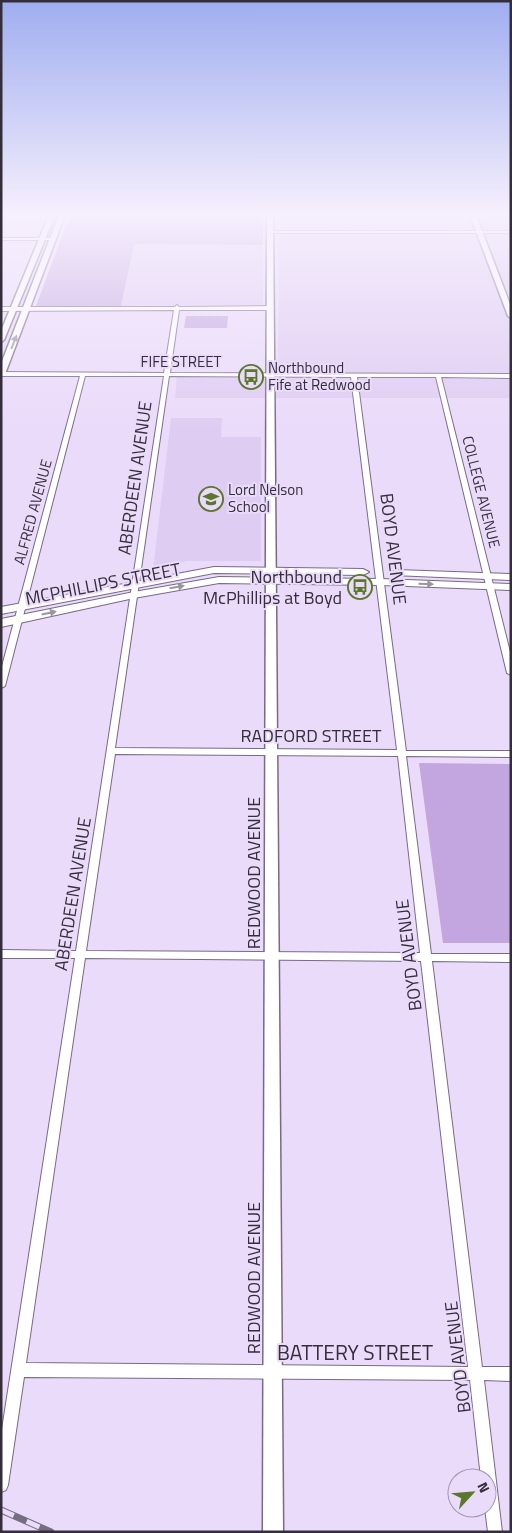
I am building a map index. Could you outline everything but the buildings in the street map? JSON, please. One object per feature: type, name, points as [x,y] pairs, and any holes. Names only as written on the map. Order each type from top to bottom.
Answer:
[{"type":"main road","name":"MCPHILLIPS STREET","points":[[1,622],[20,613],[136,589],[271,575],[489,581],[511,577]]},
{"type":"main road","name":"MCPHILLIPS STREET","points":[[489,581],[511,587]]},
{"type":"main road","name":"MCPHILLIPS STREET","points":[[1,611],[20,613]]},
{"type":"street","points":[[1,340],[23,287]]},
{"type":"street","points":[[1,374],[35,287]]},
{"type":"street","name":"REDWOOD AVENUE","points":[[271,287],[273,1532]]},
{"type":"street","points":[[500,287],[511,316]]},
{"type":"street","name":"ABERDEEN AVENUE","points":[[1,1485],[177,307]]},
{"type":"street","points":[[1,309],[271,308]]},
{"type":"street","name":"FIFE STREET","points":[[1,374],[511,376]]},
{"type":"street","name":"ALFRED AVENUE","points":[[1,686],[83,374]]},
{"type":"street","name":"BOYD AVENUE","points":[[354,375],[402,753],[495,1532]]},
{"type":"street","name":"COLLEGE AVENUE","points":[[438,375],[511,673]]},
{"type":"street","name":"RADFORD STREET","points":[[112,751],[511,754]]},
{"type":"street","points":[[1,954],[511,958]]},
{"type":"street","name":"BATTERY STREET","points":[[18,1370],[511,1374]]},
{"type":"shaded area","points":[[43,287],[125,287],[121,306],[36,306]]},
{"type":"shaded area","points":[[125,287],[263,287],[263,305],[121,306]]},
{"type":"shaded area","points":[[279,287],[511,287],[511,398],[175,398],[177,375],[274,375],[278,369]]},
{"type":"shaded area","points":[[186,316],[228,316],[227,328],[184,328]]},
{"type":"shaded area","name":"Lord Nelson School","points":[[171,418],[222,418],[221,437],[261,437],[261,561],[187,561],[153,570]]},
{"type":"shaded area","points":[[419,763],[511,764],[511,943],[443,943]]},
{"type":"railway","points":[[1,1510],[51,1532]]},
{"type":"place","name":"Northbound Fife at Redwood","points":[[251,377]]},
{"type":"place","name":"Lord Nelson School","points":[[211,499]]},
{"type":"place","name":"Northbound McPhillips at Boyd","points":[[360,587]]}]
